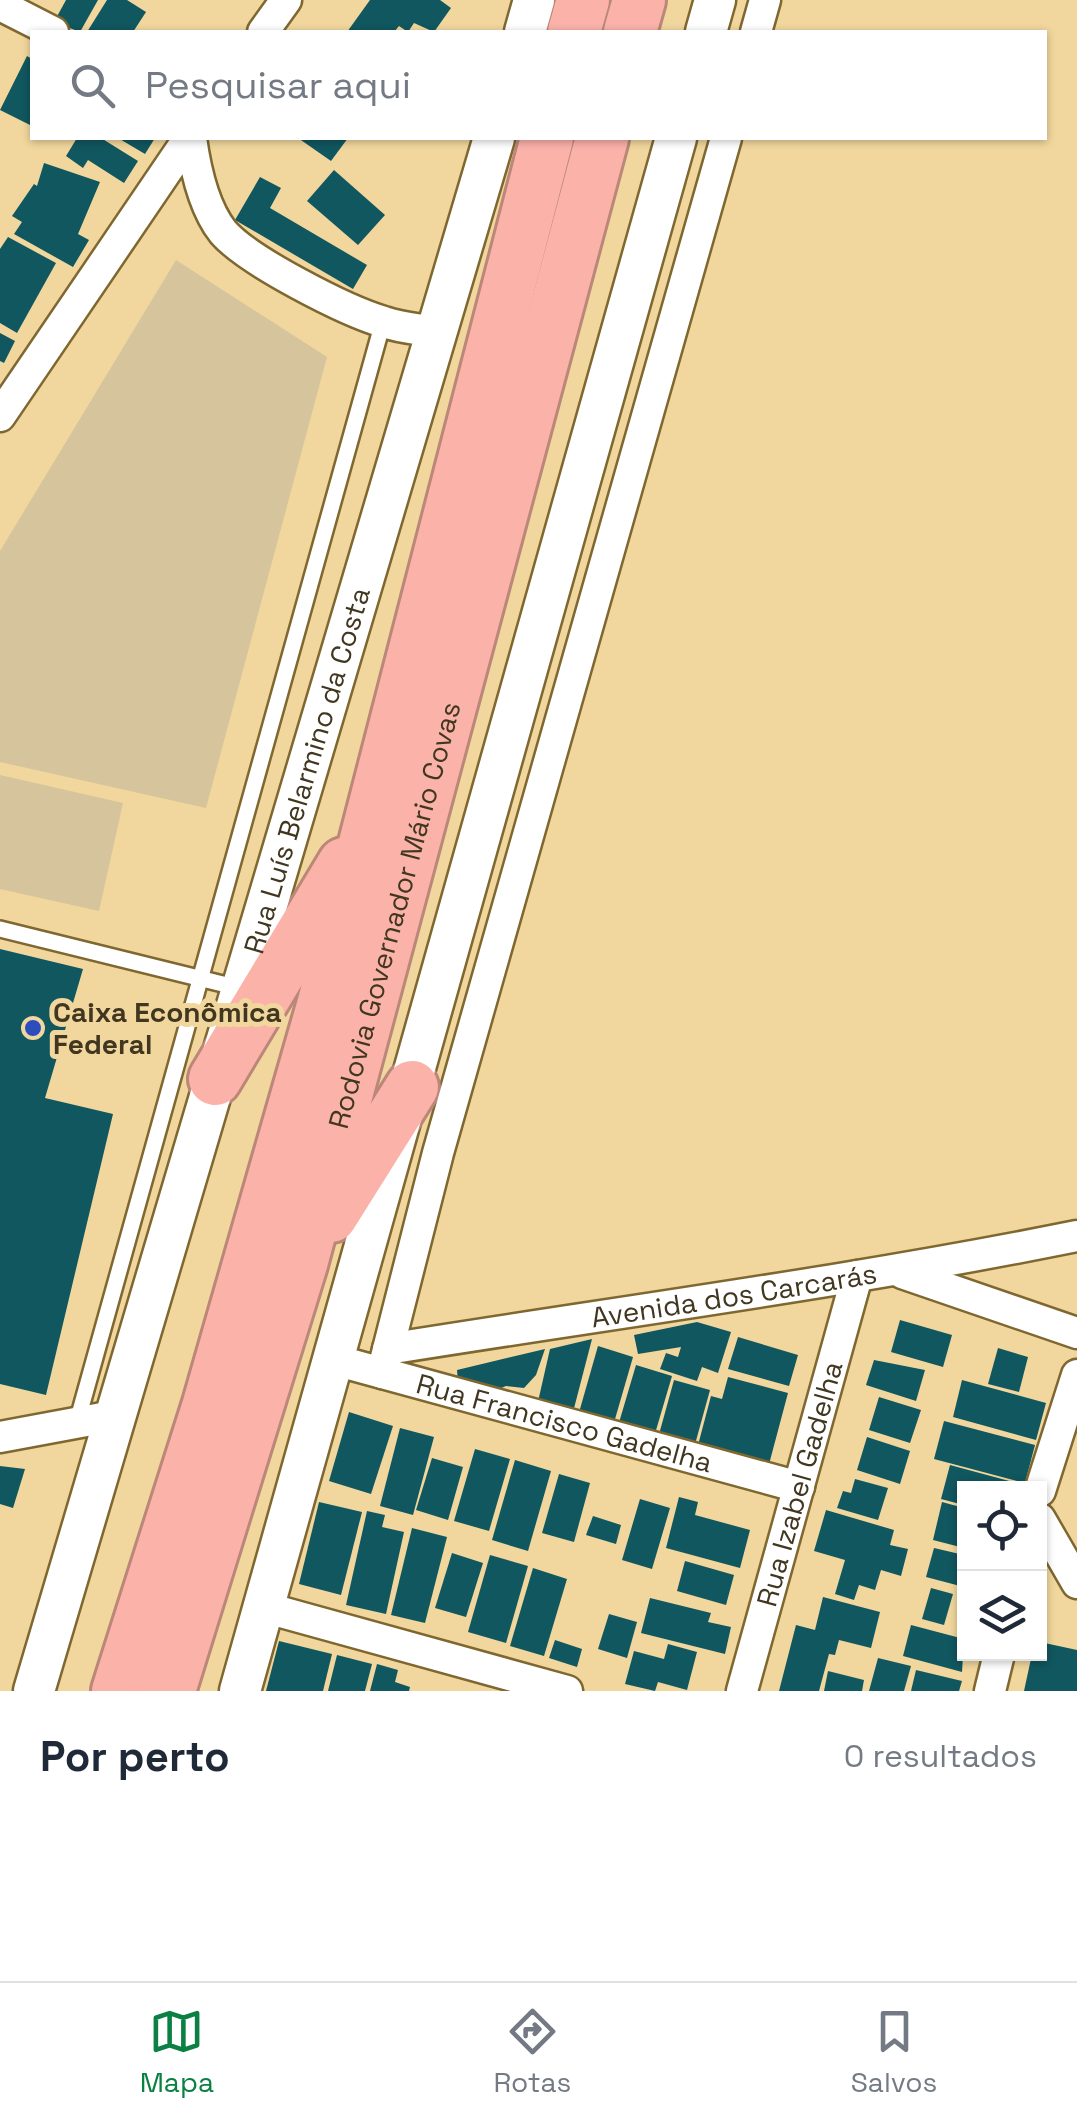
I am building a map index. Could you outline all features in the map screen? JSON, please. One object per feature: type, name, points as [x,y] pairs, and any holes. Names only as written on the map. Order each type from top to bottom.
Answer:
[{"type":"highway","points":[[575,30],[583,0]]},
{"type":"highway","points":[[631,30],[639,0]]},
{"type":"highway","name":"Rodovia Governador Mário Covas","points":[[169,1691],[301,1264],[455,582],[547,140]]},
{"type":"highway","name":"Rodovia Governador Mário Covas","points":[[118,1691],[210,1404],[374,816],[601,140]]},
{"type":"highway","points":[[215,1080],[374,816]]},
{"type":"highway","points":[[301,1264],[412,1086]]},
{"type":"main road","points":[[526,30],[534,0]]},
{"type":"main road","points":[[707,30],[715,0]]},
{"type":"main road","name":"Rua Luís Belarmino da Costa","points":[[34,1691],[95,1419],[215,1080],[493,140]]},
{"type":"main road","points":[[240,1691],[675,140]]},
{"type":"street","points":[[264,30],[286,0]]},
{"type":"street","points":[[757,30],[765,0]]},
{"type":"street","points":[[0,4],[49,30]]},
{"type":"street","points":[[0,416],[189,140]]},
{"type":"street","points":[[190,140],[196,171],[223,231],[274,270],[383,322],[437,332]]},
{"type":"street","points":[[385,1361],[443,1135],[725,140]]},
{"type":"street","name":"Avenida dos Carcarás","points":[[385,1361],[857,1276],[899,1272],[1077,1236]]},
{"type":"street","points":[[899,1272],[1077,1333]]},
{"type":"street","name":"Rua Izabel Gadelha","points":[[742,1691],[857,1276]]},
{"type":"street","name":"Rua Francisco Gadelha","points":[[331,1359],[385,1361],[799,1486]]},
{"type":"street","points":[[1043,1481],[1077,1375]]},
{"type":"street","points":[[0,1437],[95,1419]]},
{"type":"street","points":[[1047,1531],[1077,1582]]},
{"type":"street","points":[[263,1607],[500,1682],[567,1691]]},
{"type":"street","points":[[990,1691],[997,1661]]},
{"type":"lane","points":[[95,1419],[201,979],[383,322]]},
{"type":"lane","points":[[0,929],[242,989]]},
{"type":"shaded area","points":[[176,260],[327,357],[206,808],[0,762],[0,551]]},
{"type":"shaded area","points":[[0,775],[123,803],[99,911],[0,889]]},
{"type":"building","points":[[66,0],[98,0],[81,30],[54,22]]},
{"type":"building","points":[[107,0],[127,0],[146,12],[134,30],[88,30]]},
{"type":"building","points":[[370,0],[440,0],[451,8],[435,30],[414,23],[409,30],[399,26],[396,30],[348,30]]},
{"type":"building","points":[[27,56],[30,125],[0,110]]},
{"type":"building","points":[[76,140],[104,140],[138,161],[124,183],[88,160],[83,168],[66,156]]},
{"type":"building","points":[[121,140],[154,140],[145,154]]},
{"type":"building","points":[[301,140],[347,140],[331,161]]},
{"type":"building","points":[[44,163],[100,182],[78,234],[89,240],[73,267],[14,234],[22,222],[12,216],[34,184],[37,186]]},
{"type":"building","points":[[334,170],[385,215],[358,245],[307,201]]},
{"type":"building","points":[[260,177],[281,188],[270,208],[367,265],[353,289],[235,220]]},
{"type":"building","points":[[8,237],[56,263],[17,333],[0,323],[0,249]]},
{"type":"building","points":[[0,333],[15,341],[4,363],[0,361]]},
{"type":"building","points":[[0,949],[83,969],[45,1098],[113,1114],[46,1395],[0,1384]]},
{"type":"building","points":[[900,1320],[952,1335],[943,1367],[891,1352]]},
{"type":"building","points":[[697,1322],[731,1332],[718,1373],[702,1367],[697,1381],[660,1369],[666,1353],[678,1357],[681,1347],[638,1354],[634,1335]]},
{"type":"building","points":[[738,1337],[798,1355],[789,1386],[728,1369]]},
{"type":"building","points":[[592,1339],[572,1416],[537,1406],[550,1349]]},
{"type":"building","points":[[598,1346],[633,1357],[613,1426],[578,1416]]},
{"type":"building","points":[[998,1348],[1028,1357],[1019,1392],[988,1384]]},
{"type":"building","points":[[545,1349],[536,1375],[524,1388],[506,1386],[489,1393],[458,1383],[457,1370]]},
{"type":"building","points":[[874,1360],[925,1370],[916,1401],[866,1385]]},
{"type":"building","points":[[636,1365],[672,1376],[654,1437],[618,1426]]},
{"type":"building","points":[[728,1377],[788,1393],[768,1468],[697,1449],[711,1396],[722,1399]]},
{"type":"building","points":[[674,1380],[710,1390],[694,1448],[658,1438]]},
{"type":"building","points":[[962,1380],[1046,1403],[1036,1440],[953,1417]]},
{"type":"building","points":[[879,1397],[921,1410],[910,1443],[869,1430]]},
{"type":"building","points":[[349,1412],[393,1426],[371,1494],[329,1481]]},
{"type":"building","points":[[944,1421],[1035,1445],[1026,1481],[934,1459]]},
{"type":"building","points":[[400,1428],[434,1437],[413,1515],[380,1506]]},
{"type":"building","points":[[867,1437],[910,1451],[900,1484],[857,1470]]},
{"type":"building","points":[[475,1449],[510,1459],[489,1531],[454,1521]]},
{"type":"building","points":[[432,1458],[463,1467],[448,1520],[416,1510]]},
{"type":"building","points":[[515,1460],[551,1471],[528,1551],[492,1540]]},
{"type":"building","points":[[950,1465],[1009,1481],[957,1481],[957,1503],[941,1499]]},
{"type":"building","points":[[0,1466],[25,1469],[13,1508],[0,1504]]},
{"type":"building","points":[[559,1474],[590,1483],[574,1542],[542,1533]]},
{"type":"building","points":[[855,1479],[888,1488],[878,1520],[837,1508],[843,1491],[851,1493]]},
{"type":"building","points":[[679,1497],[698,1502],[695,1515],[750,1530],[740,1568],[666,1548]]},
{"type":"building","points":[[640,1499],[670,1508],[652,1569],[622,1560]]},
{"type":"building","points":[[319,1502],[362,1512],[341,1595],[299,1584]]},
{"type":"building","points":[[942,1502],[957,1506],[957,1546],[933,1540]]},
{"type":"building","points":[[826,1510],[894,1530],[890,1545],[908,1549],[901,1576],[881,1570],[875,1590],[859,1585],[854,1600],[835,1594],[845,1560],[814,1551]]},
{"type":"building","points":[[367,1511],[385,1515],[382,1527],[404,1532],[386,1614],[346,1605]]},
{"type":"building","points":[[593,1516],[621,1525],[616,1544],[586,1535]]},
{"type":"building","points":[[412,1528],[447,1537],[425,1623],[391,1615]]},
{"type":"building","points":[[934,1548],[957,1553],[957,1585],[926,1577]]},
{"type":"building","points":[[452,1553],[483,1563],[466,1617],[435,1608]]},
{"type":"building","points":[[490,1555],[528,1566],[506,1643],[468,1632]]},
{"type":"building","points":[[685,1561],[734,1575],[726,1605],[677,1591]]},
{"type":"building","points":[[533,1568],[567,1579],[544,1656],[510,1646]]},
{"type":"building","points":[[931,1588],[953,1594],[944,1625],[922,1619]]},
{"type":"building","points":[[823,1597],[880,1612],[871,1648],[839,1640],[835,1655],[829,1654],[819,1691],[779,1691],[796,1625],[815,1630]]},
{"type":"building","points":[[650,1598],[711,1613],[708,1622],[731,1627],[725,1654],[641,1633]]},
{"type":"building","points":[[609,1614],[637,1622],[627,1658],[598,1649]]},
{"type":"building","points":[[911,1625],[957,1637],[957,1661],[963,1661],[962,1672],[903,1656]]},
{"type":"building","points":[[555,1640],[582,1649],[577,1667],[549,1658]]},
{"type":"building","points":[[279,1641],[332,1654],[323,1691],[266,1691]]},
{"type":"building","points":[[668,1644],[697,1652],[687,1690],[658,1682],[655,1691],[625,1684],[634,1651],[664,1659]]},
{"type":"building","points":[[1047,1644],[1077,1650],[1077,1691],[1024,1691],[1030,1661],[1047,1661]]},
{"type":"building","points":[[337,1655],[372,1664],[365,1691],[328,1691]]},
{"type":"building","points":[[878,1658],[911,1666],[904,1691],[869,1691]]},
{"type":"building","points":[[377,1664],[398,1670],[395,1682],[410,1687],[409,1691],[370,1691]]},
{"type":"building","points":[[916,1670],[962,1681],[959,1691],[911,1691]]},
{"type":"building","points":[[828,1671],[864,1680],[862,1691],[824,1691]]},
{"type":"place","name":"Caixa Econômica Federal","points":[[33,1028]]}]
